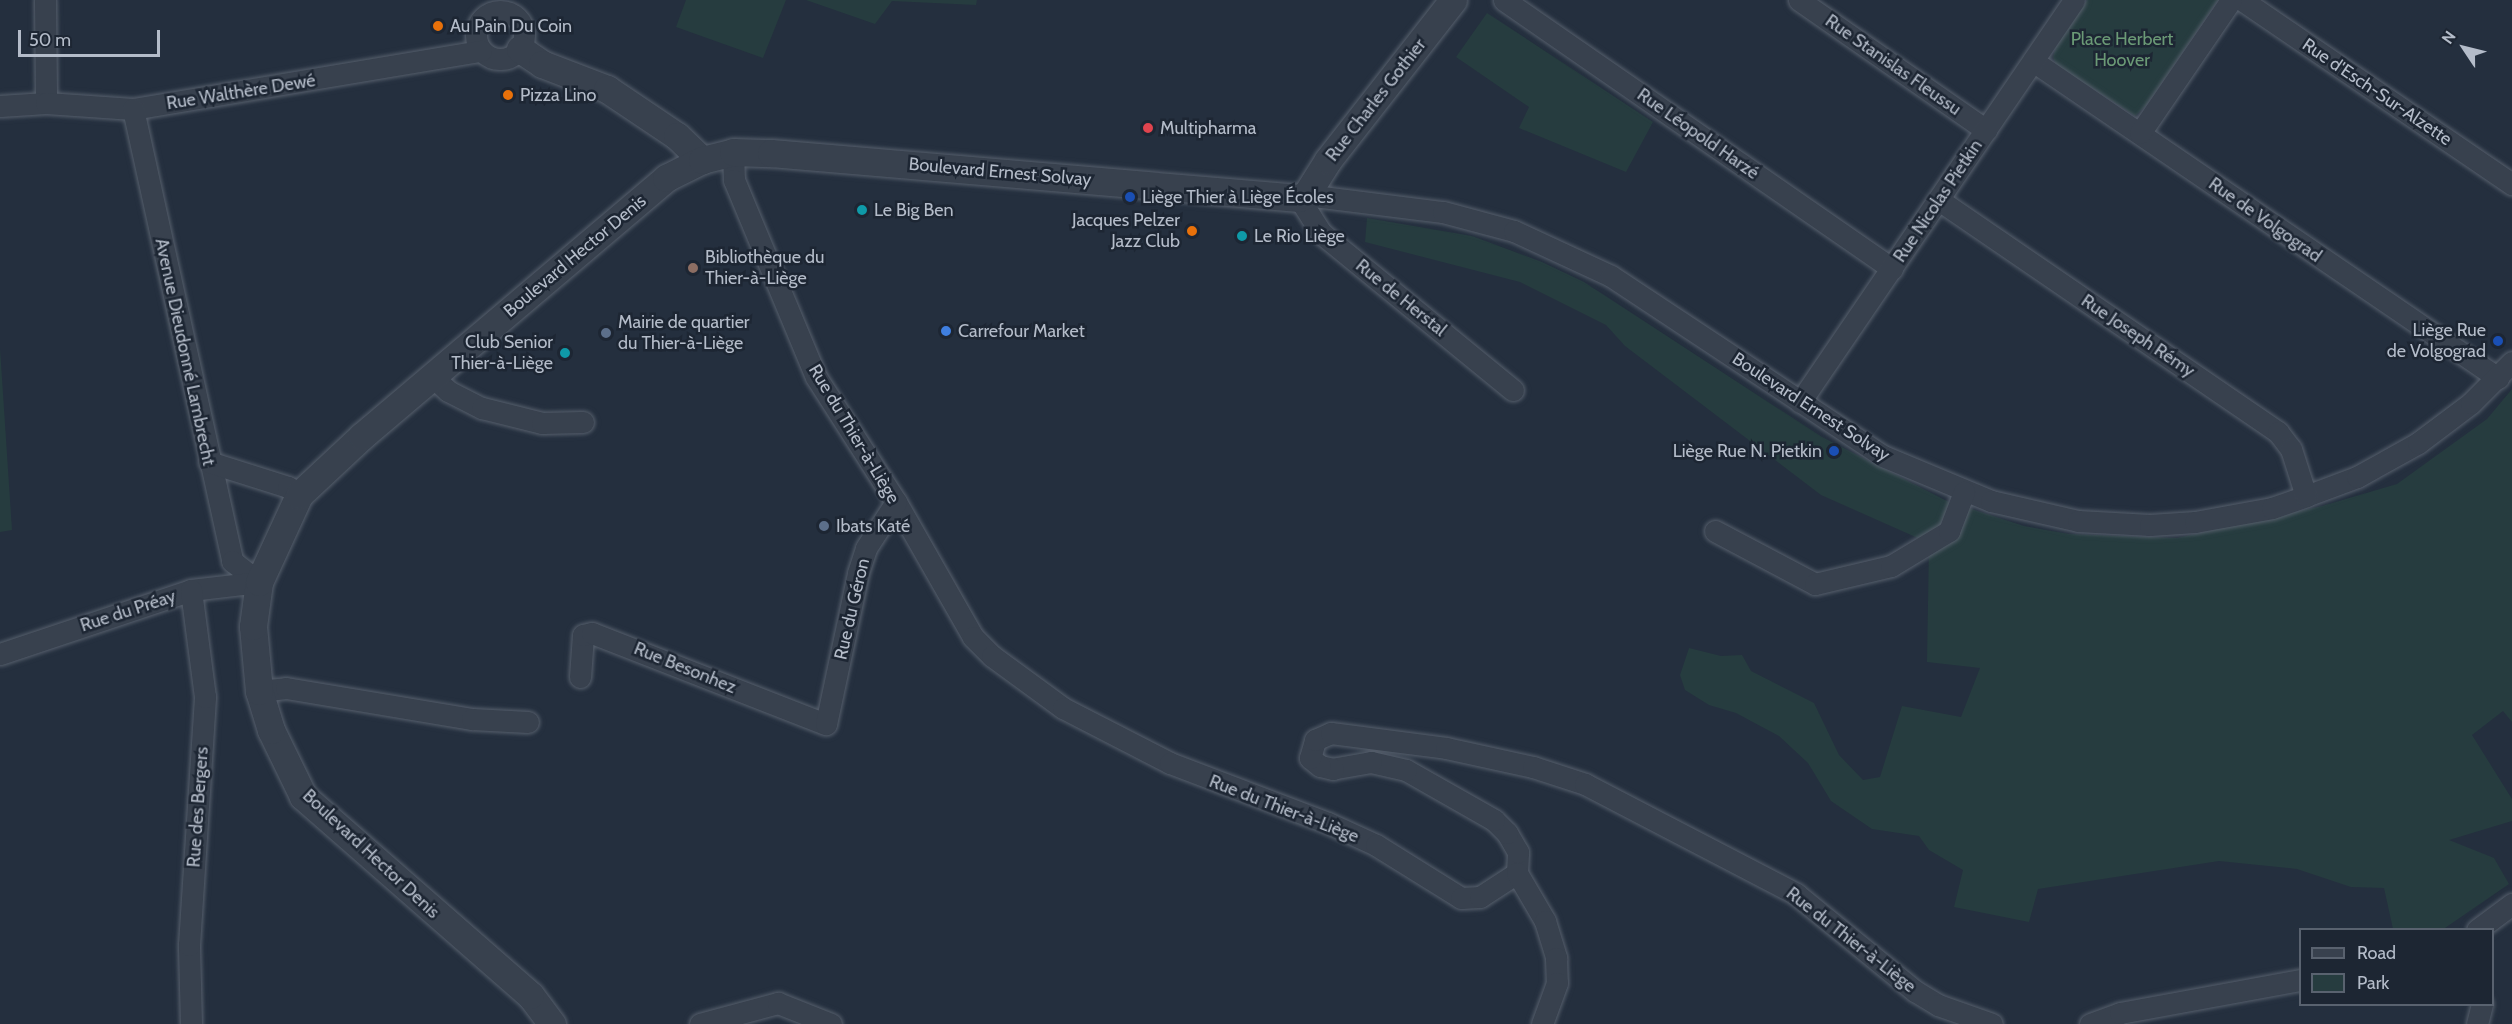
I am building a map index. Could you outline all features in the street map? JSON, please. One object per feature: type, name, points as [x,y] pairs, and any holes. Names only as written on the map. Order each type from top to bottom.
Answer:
[{"type":"street","points":[[45,0],[46,103]]},
{"type":"street","name":"Rue Charles Gothier","points":[[1303,196],[1328,160],[1453,0]]},
{"type":"street","name":"Rue Léopold Harzé","points":[[1504,0],[1892,269]]},
{"type":"street","name":"Rue Stanislas Fleussu","points":[[1799,0],[1986,130]]},
{"type":"street","name":"Rue Nicolas Pietkin","points":[[1800,402],[2074,0]]},
{"type":"street","points":[[2140,133],[2231,0]]},
{"type":"street","name":"Rue d'Esch-Sur-Alzette","points":[[2242,0],[2512,184]]},
{"type":"street","points":[[485,6],[517,8],[523,25],[520,49],[502,60],[481,51],[476,36],[485,6]]},
{"type":"street","points":[[520,49],[542,63],[607,89],[677,136],[702,160]]},
{"type":"street","name":"Rue Walthère Dewé","points":[[0,106],[46,103],[133,109],[481,51]]},
{"type":"street","name":"Rue de Volgograd","points":[[2033,61],[2505,370]]},
{"type":"street","name":"Avenue Dieudonné Lambrecht","points":[[133,109],[232,561],[259,582]]},
{"type":"street","name":"Boulevard Ernest Solvay","points":[[702,160],[733,152],[1303,196],[1443,212],[1514,231],[1611,276],[1883,456],[1964,492],[2018,509],[2078,521],[2150,525],[2222,519],[2306,496],[2357,477],[2418,443],[2505,370]]},
{"type":"street","name":"Rue du Thier-à-Liège","points":[[733,152],[734,180],[816,377],[896,502],[973,637],[992,656],[1063,708],[1170,763],[1328,823],[1376,845],[1461,898],[1480,897],[1497,890],[1517,873],[1518,852],[1494,819],[1406,770],[1371,762],[1333,770],[1320,766],[1310,758],[1315,740],[1330,733],[1403,741],[1533,767],[1585,784],[1796,894],[1915,991],[1938,1005],[1992,1024]]},
{"type":"street","name":"Boulevard Hector Denis","points":[[552,1024],[530,995],[303,796],[271,730],[259,691],[253,626],[259,582],[299,495],[432,376],[666,178],[702,160]]},
{"type":"street","name":"Rue de Herstal","points":[[1303,196],[1321,233],[1513,390]]},
{"type":"street","name":"Rue Joseph Rémy","points":[[1939,200],[2278,432],[2291,449],[2306,496]]},
{"type":"street","points":[[432,376],[448,391],[482,408],[542,423],[583,422]]},
{"type":"street","points":[[209,462],[288,487],[299,495]]},
{"type":"street","points":[[1715,531],[1815,584],[1890,566],[1949,531],[1964,492]]},
{"type":"street","name":"Rue du Géron","points":[[826,724],[858,573],[866,548],[896,502]]},
{"type":"street","name":"Rue du Préay","points":[[0,654],[191,590],[259,582]]},
{"type":"street","name":"Rue des Bergers","points":[[191,590],[205,697],[189,945],[191,1024]]},
{"type":"street","name":"Rue Besonhez","points":[[580,677],[583,635],[592,633],[826,724]]},
{"type":"street","points":[[259,691],[286,688],[472,719],[528,722]]},
{"type":"street","points":[[1517,873],[1545,921],[1556,958],[1557,983],[1542,1024]]},
{"type":"street","points":[[2480,928],[2512,904]]},
{"type":"street","points":[[2090,1024],[2120,1013],[2299,980]]},
{"type":"street","points":[[700,1024],[778,1003],[831,1024]]},
{"type":"street","points":[[2477,1024],[2482,1006]]},
{"type":"green space","points":[[686,0],[786,0],[763,58],[676,27]]},
{"type":"green space","points":[[806,0],[977,0],[976,5],[892,1],[875,24]]},
{"type":"green space","name":"Place Herbert Hoover","points":[[2087,0],[2218,0],[2146,106],[2135,116],[2056,65],[2053,57],[2056,46]]},
{"type":"green space","points":[[1487,13],[1653,122],[1626,172],[1519,128],[1529,107],[1456,57]]},
{"type":"green space","points":[[1367,218],[1472,236],[1542,262],[1584,282],[1822,437],[1947,501],[2024,526],[2069,534],[2177,538],[2322,506],[2397,484],[2487,419],[2512,389],[2512,722],[2503,711],[2472,735],[2512,799],[2512,821],[2449,840],[2494,858],[2509,884],[2445,928],[2393,928],[2384,888],[2351,887],[2297,869],[2219,861],[2038,889],[2029,922],[1954,907],[1963,870],[1929,850],[1919,836],[1872,829],[1831,801],[1808,763],[1779,736],[1736,713],[1709,705],[1685,690],[1680,675],[1689,648],[1721,656],[1742,655],[1751,671],[1814,703],[1839,755],[1863,780],[1880,777],[1902,706],[1961,717],[1980,668],[1927,662],[1929,543],[1821,495],[1625,346],[1606,325],[1520,282],[1365,242]]},
{"type":"green space","points":[[0,348],[12,530],[0,532]]},
{"type":"place","name":"Au Pain Du Coin","points":[[438,26]]},
{"type":"place","name":"Pizza Lino","points":[[508,95]]},
{"type":"place","name":"Multipharma","points":[[1148,128]]},
{"type":"place","name":"Liège Thier à Liège Écoles","points":[[1130,197]]},
{"type":"place","name":"Le Big Ben","points":[[862,210]]},
{"type":"place","name":"Jacques Pelzer Jazz Club","points":[[1192,231]]},
{"type":"place","name":"Le Rio Liège","points":[[1242,236]]},
{"type":"place","name":"Bibliothèque du Thier-à-Liège","points":[[693,268]]},
{"type":"place","name":"Carrefour Market","points":[[946,331]]},
{"type":"place","name":"Mairie de quartier du Thier-à-Liège","points":[[606,333]]},
{"type":"place","name":"Liège Rue de Volgograd","points":[[2498,341]]},
{"type":"place","name":"Club Senior Thier-à-Liège","points":[[565,353]]},
{"type":"place","name":"Liège Rue N. Pietkin","points":[[1834,451]]},
{"type":"place","name":"Ibats Katé","points":[[824,526]]}]
